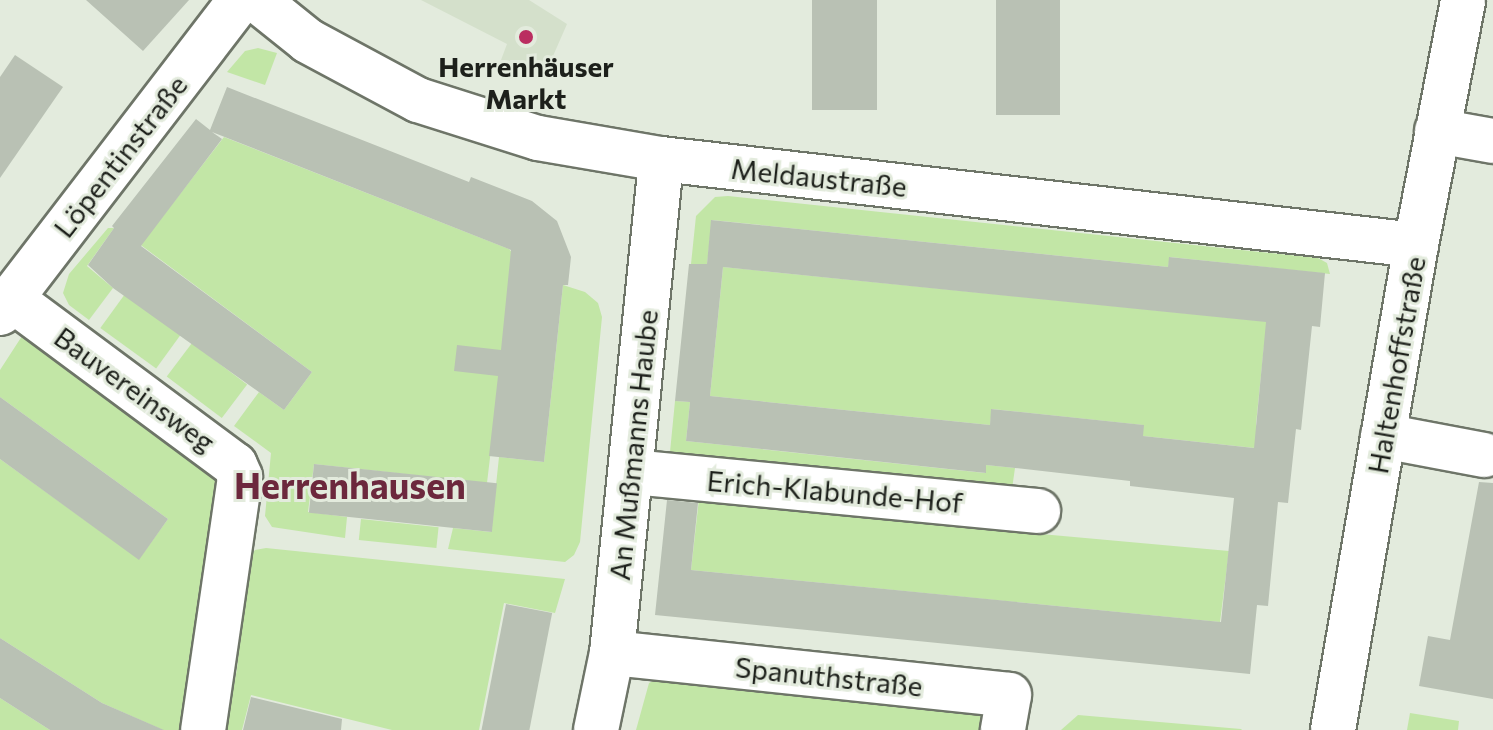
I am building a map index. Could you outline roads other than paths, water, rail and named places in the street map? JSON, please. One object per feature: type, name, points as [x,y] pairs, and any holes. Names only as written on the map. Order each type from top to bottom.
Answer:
[{"type":"street","name":"Löpentinstraße","points":[[5,306],[240,0]]},
{"type":"street","name":"Meldaustraße","points":[[257,0],[308,41],[418,100],[538,138],[661,159],[1416,245]]},
{"type":"street","name":"Haltenhoffstraße","points":[[1333,730],[1416,245],[1463,0]]},
{"type":"street","points":[[1437,131],[1493,141]]},
{"type":"street","name":"An Mußmanns Haube","points":[[596,730],[612,653],[661,159]]},
{"type":"street","name":"Bauvereinsweg","points":[[5,306],[235,465],[240,477],[203,730]]},
{"type":"street","points":[[1383,436],[1484,455]]},
{"type":"street","name":"Erich-Klabunde-Hof","points":[[632,472],[1038,511]]},
{"type":"street","name":"Spanuthstraße","points":[[612,653],[1009,695],[1003,730]]},
{"type":"place","name":"Herrenhäuser Markt","points":[[526,37]]},
{"type":"district","name":"Herrenhausen","points":[[350,485]]}]
